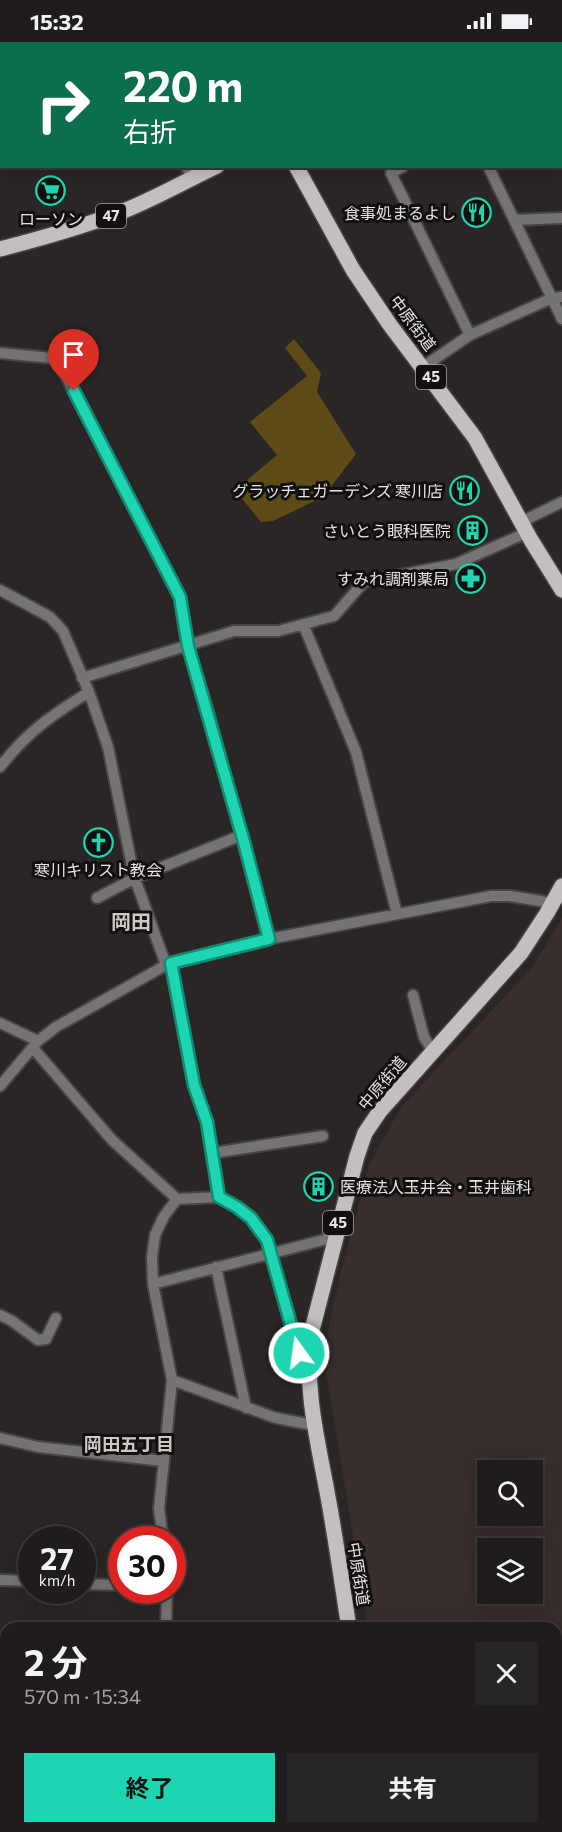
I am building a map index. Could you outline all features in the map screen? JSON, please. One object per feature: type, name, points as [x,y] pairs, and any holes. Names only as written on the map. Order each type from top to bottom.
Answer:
[{"type":"main road","name":"47","points":[[0,249],[117,214],[153,199],[189,172],[208,168]]},
{"type":"main road","name":"中原街道","points":[[297,168],[353,270],[390,325],[475,438],[562,590]]},
{"type":"main road","name":"中原街道","points":[[348,1622],[328,1499],[313,1425],[308,1355],[310,1334],[365,1133],[380,1111],[432,1050],[521,952],[558,904],[562,886]]},
{"type":"street","points":[[400,168],[390,173],[470,335]]},
{"type":"street","points":[[489,168],[514,220],[557,298],[562,319]]},
{"type":"street","points":[[514,220],[562,218]]},
{"type":"street","points":[[423,367],[470,335],[557,298]]},
{"type":"street","points":[[0,353],[52,358],[59,363],[180,597],[188,646],[269,939]]},
{"type":"street","points":[[82,678],[234,631],[278,631],[334,616],[364,582],[456,564],[524,527],[562,502]]},
{"type":"street","points":[[0,590],[50,617],[63,631],[89,692],[108,747],[135,878],[168,964],[191,1075],[207,1122],[219,1197]]},
{"type":"street","points":[[303,624],[356,752],[397,914]]},
{"type":"street","points":[[0,767],[19,743],[54,714],[89,692]]},
{"type":"street","points":[[97,898],[135,878],[242,835]]},
{"type":"street","points":[[0,1086],[36,1044],[56,1027],[168,964],[269,939],[491,896],[510,896],[558,904]]},
{"type":"street","points":[[412,995],[424,1037],[432,1050]]},
{"type":"street","points":[[0,1023],[36,1044],[112,1140],[177,1199],[219,1197],[251,1218],[267,1240],[299,1353],[309,1376]]},
{"type":"street","points":[[213,1153],[323,1136]]},
{"type":"street","points":[[161,1526],[159,1509],[172,1380],[153,1284],[152,1257],[155,1235],[164,1216],[177,1199]]},
{"type":"street","points":[[153,1284],[335,1237]]},
{"type":"street","points":[[216,1267],[246,1408]]},
{"type":"street","points":[[0,1315],[38,1340],[46,1339],[56,1318]]},
{"type":"street","points":[[172,1380],[276,1418],[313,1425]]},
{"type":"street","points":[[0,1438],[38,1447],[164,1461]]},
{"type":"street","points":[[0,1580],[18,1581]]},
{"type":"street","points":[[166,1622],[167,1604]]},
{"type":"shaded area","points":[[294,339],[321,373],[317,392],[356,454],[323,497],[273,521],[261,522],[235,490],[277,455],[250,422],[307,376],[285,348]]},
{"type":"shaded area","points":[[562,918],[562,1622],[367,1622],[323,1354],[339,1280],[370,1163],[401,1107],[531,969]]},
{"type":"place","name":"ローソン","points":[[51,191]]},
{"type":"place","name":"食事処まるよし","points":[[477,213]]},
{"type":"place","name":"グラッチェガーデンズ 寒川店","points":[[464,491]]},
{"type":"place","name":"さいとう眼科医院","points":[[472,531]]},
{"type":"place","name":"すみれ調剤薬局","points":[[470,579]]},
{"type":"place","name":"寒川キリスト教会","points":[[98,842]]},
{"type":"place","name":"医療法人玉井会・玉井歯科","points":[[319,1187]]},
{"type":"district","name":"岡田","points":[[131,922]]},
{"type":"district","name":"岡田五丁目","points":[[129,1445]]},
{"type":"route","points":[[74,391],[114,473],[180,597],[188,646],[208,711],[269,939],[171,963],[194,1085],[207,1122],[219,1197],[251,1218],[267,1240],[299,1353]]}]
